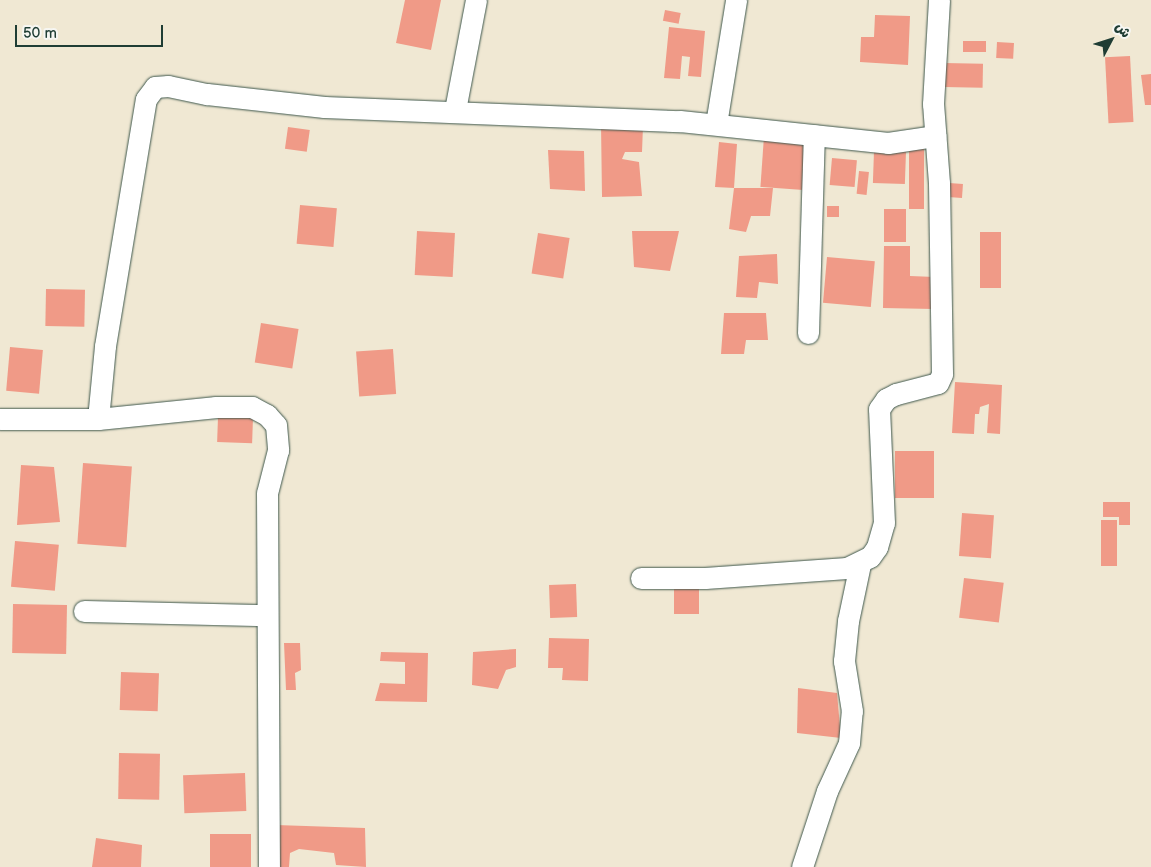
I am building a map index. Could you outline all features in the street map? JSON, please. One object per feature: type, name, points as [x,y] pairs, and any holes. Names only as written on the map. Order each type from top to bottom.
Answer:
[{"type":"street","points":[[455,110],[476,0]]},
{"type":"street","points":[[716,124],[736,0]]},
{"type":"street","points":[[641,578],[705,578],[847,568],[860,564],[877,547],[884,523],[880,409],[886,399],[896,394],[938,383],[942,374],[939,183],[933,104],[939,0]]},
{"type":"street","points":[[98,419],[105,346],[146,99],[155,87],[168,86],[207,94],[324,107],[455,110],[716,124],[888,143],[934,136]]},
{"type":"street","points":[[808,333],[814,135]]},
{"type":"street","points":[[0,419],[98,419],[216,407],[252,408],[267,414],[276,425],[278,450],[267,493],[266,615],[269,867]]},
{"type":"street","points":[[802,867],[827,791],[849,744],[852,711],[844,661],[848,621],[860,564]]},
{"type":"street","points":[[84,611],[266,615]]},
{"type":"building","points":[[405,0],[441,0],[431,50],[396,43]]},
{"type":"building","points":[[665,10],[681,13],[679,24],[663,21]]},
{"type":"building","points":[[875,15],[910,16],[908,65],[860,62],[861,37],[874,37]]},
{"type":"building","points":[[669,27],[705,31],[701,77],[688,76],[690,57],[682,56],[680,79],[664,78]]},
{"type":"building","points":[[963,41],[986,41],[986,52],[963,52]]},
{"type":"building","points":[[997,42],[1014,43],[1013,59],[996,58]]},
{"type":"building","points":[[1130,56],[1133,122],[1108,123],[1105,57]]},
{"type":"building","points":[[944,63],[983,64],[983,88],[944,87]]},
{"type":"building","points":[[1151,74],[1151,105],[1145,105],[1141,75]]},
{"type":"building","points":[[601,124],[643,126],[642,152],[625,152],[622,159],[639,162],[642,196],[602,197]]},
{"type":"building","points":[[288,127],[310,130],[307,152],[285,149]]},
{"type":"building","points":[[764,136],[807,139],[803,190],[760,187]]},
{"type":"building","points":[[719,142],[737,144],[734,188],[715,187]]},
{"type":"building","points":[[909,148],[924,148],[924,209],[909,209]]},
{"type":"building","points":[[548,150],[584,151],[585,191],[550,189]]},
{"type":"building","points":[[874,151],[906,152],[905,184],[873,183]]},
{"type":"building","points":[[832,158],[857,160],[855,187],[830,185]]},
{"type":"building","points":[[859,171],[869,172],[867,195],[857,194]]},
{"type":"building","points":[[949,183],[963,184],[962,198],[948,197]]},
{"type":"building","points":[[734,188],[773,188],[770,216],[751,216],[746,232],[729,229]]},
{"type":"building","points":[[300,205],[337,208],[333,247],[297,244]]},
{"type":"building","points":[[827,206],[839,206],[839,217],[827,217]]},
{"type":"building","points":[[884,209],[906,209],[906,242],[884,242]]},
{"type":"building","points":[[417,231],[455,233],[453,277],[415,275]]},
{"type":"building","points":[[632,231],[679,231],[670,271],[634,267]]},
{"type":"building","points":[[980,232],[1001,232],[1001,288],[980,288]]},
{"type":"building","points":[[538,233],[570,238],[563,279],[532,273]]},
{"type":"building","points":[[884,246],[910,246],[910,276],[935,277],[934,309],[883,308]]},
{"type":"building","points":[[777,254],[778,284],[759,282],[757,298],[736,297],[739,256]]},
{"type":"building","points":[[827,257],[875,261],[871,307],[823,303]]},
{"type":"building","points":[[46,289],[85,290],[84,327],[45,326]]},
{"type":"building","points":[[724,313],[766,313],[768,340],[746,340],[744,354],[721,354]]},
{"type":"building","points":[[261,323],[299,329],[292,368],[255,363]]},
{"type":"building","points":[[10,347],[43,350],[39,394],[6,391]]},
{"type":"building","points":[[393,349],[396,394],[359,396],[356,352]]},
{"type":"building","points":[[955,382],[1002,385],[1000,434],[987,433],[989,404],[980,407],[979,414],[975,414],[974,434],[952,433]]},
{"type":"building","points":[[218,417],[253,418],[252,443],[217,442]]},
{"type":"building","points":[[895,451],[934,451],[934,498],[895,498]]},
{"type":"building","points":[[83,463],[132,466],[126,547],[77,544]]},
{"type":"building","points":[[21,465],[54,467],[60,522],[17,525]]},
{"type":"building","points":[[1103,502],[1130,502],[1130,525],[1119,525],[1119,517],[1103,517]]},
{"type":"building","points":[[962,513],[994,515],[991,558],[959,556]]},
{"type":"building","points":[[1101,520],[1117,520],[1117,566],[1101,566]]},
{"type":"building","points":[[15,541],[59,545],[55,591],[11,587]]},
{"type":"building","points":[[964,578],[1004,583],[999,623],[959,618]]},
{"type":"building","points":[[576,584],[577,617],[550,618],[549,585]]},
{"type":"building","points":[[674,585],[699,585],[699,614],[674,614]]},
{"type":"building","points":[[13,604],[67,605],[66,654],[12,653]]},
{"type":"building","points":[[549,638],[589,639],[588,681],[562,680],[563,668],[548,668]]},
{"type":"building","points":[[284,643],[300,643],[301,670],[295,673],[296,690],[286,690]]},
{"type":"building","points":[[516,649],[516,667],[506,670],[498,689],[472,685],[473,652]]},
{"type":"building","points":[[381,652],[428,653],[427,702],[375,701],[380,683],[405,684],[405,662],[380,661]]},
{"type":"building","points":[[121,672],[159,673],[158,711],[120,710]]},
{"type":"building","points":[[798,688],[837,693],[841,738],[797,733]]},
{"type":"building","points":[[119,753],[160,754],[159,800],[118,799]]},
{"type":"building","points":[[245,773],[246,811],[184,813],[183,775]]},
{"type":"building","points":[[276,825],[365,828],[366,867],[336,865],[334,853],[299,849],[290,853],[289,867],[275,867]]},
{"type":"building","points":[[210,834],[251,834],[251,867],[210,867]]},
{"type":"building","points":[[96,838],[142,845],[141,867],[92,867]]}]
